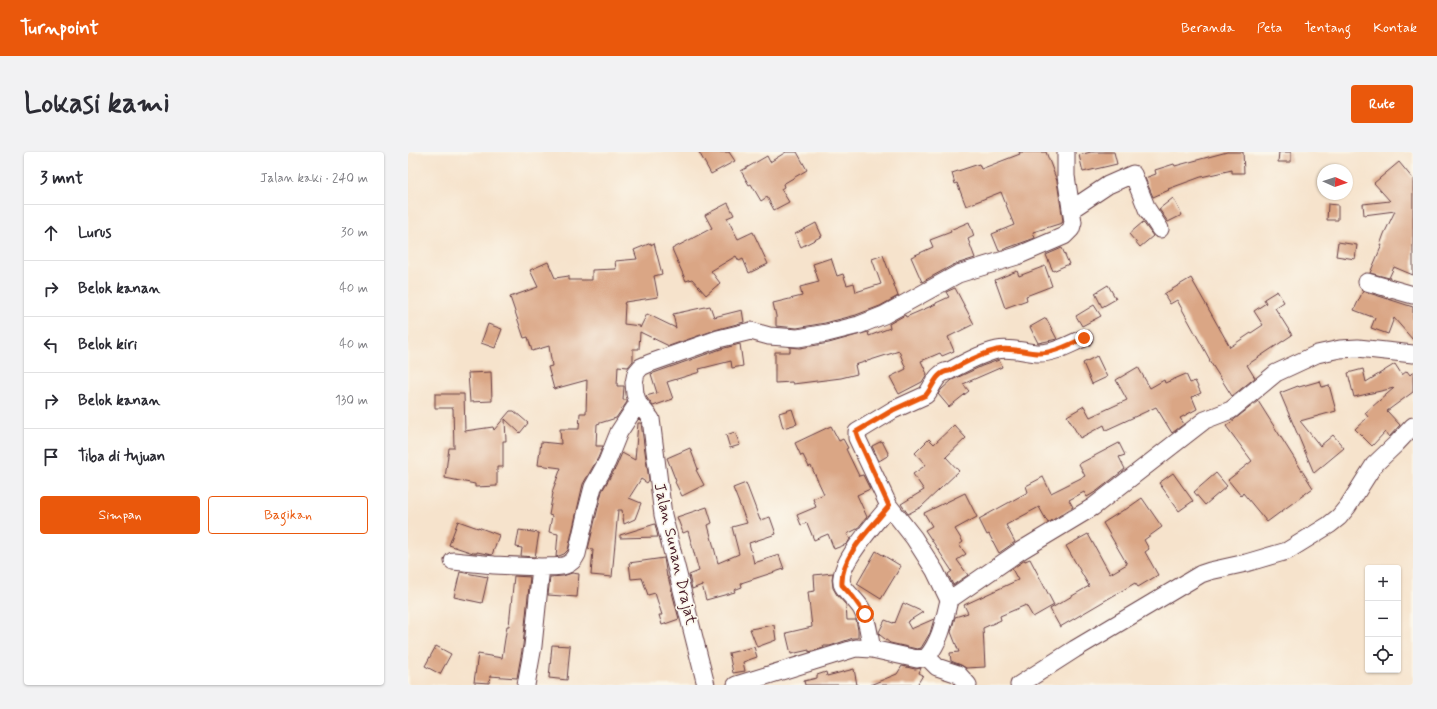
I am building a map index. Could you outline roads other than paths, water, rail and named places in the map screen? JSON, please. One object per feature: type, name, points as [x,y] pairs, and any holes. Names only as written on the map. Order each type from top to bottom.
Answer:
[{"type":"street","name":"Jalan Sunan Drajat","points":[[706,685],[664,515],[651,419],[638,403],[635,394],[634,383],[636,373],[640,367],[650,362],[718,339],[752,331],[769,336],[798,338],[859,325],[884,315],[958,274],[1016,256],[1064,236],[1071,229],[1073,222],[1066,176],[1066,152]]},
{"type":"street","points":[[1072,209],[1108,185],[1133,174],[1147,209],[1160,229]]},
{"type":"street","points":[[1367,282],[1413,295]]},
{"type":"street","points":[[950,600],[935,571],[914,538],[889,506],[856,432],[893,410],[926,395],[934,382],[944,371],[949,371],[980,356],[997,350],[1006,349],[1043,353],[1063,347],[1084,338]]},
{"type":"street","points":[[736,685],[856,648],[872,649],[917,659],[927,657],[940,637],[950,600],[1020,551],[1093,507],[1205,420],[1231,410],[1276,373],[1317,354],[1340,349],[1358,348],[1413,354]]},
{"type":"street","points":[[453,561],[494,565],[541,567],[567,566],[574,561],[593,488],[607,462],[619,432],[638,403]]},
{"type":"street","points":[[1019,685],[1075,649],[1202,574],[1268,558],[1287,551],[1308,539],[1339,516],[1358,492],[1374,465],[1413,426]]},
{"type":"street","points":[[872,649],[865,614],[842,585],[842,579],[843,572],[853,551],[861,539],[889,506]]},
{"type":"street","points":[[526,685],[533,646],[541,567]]},
{"type":"street","points":[[927,657],[937,667],[958,674],[968,685]]}]
